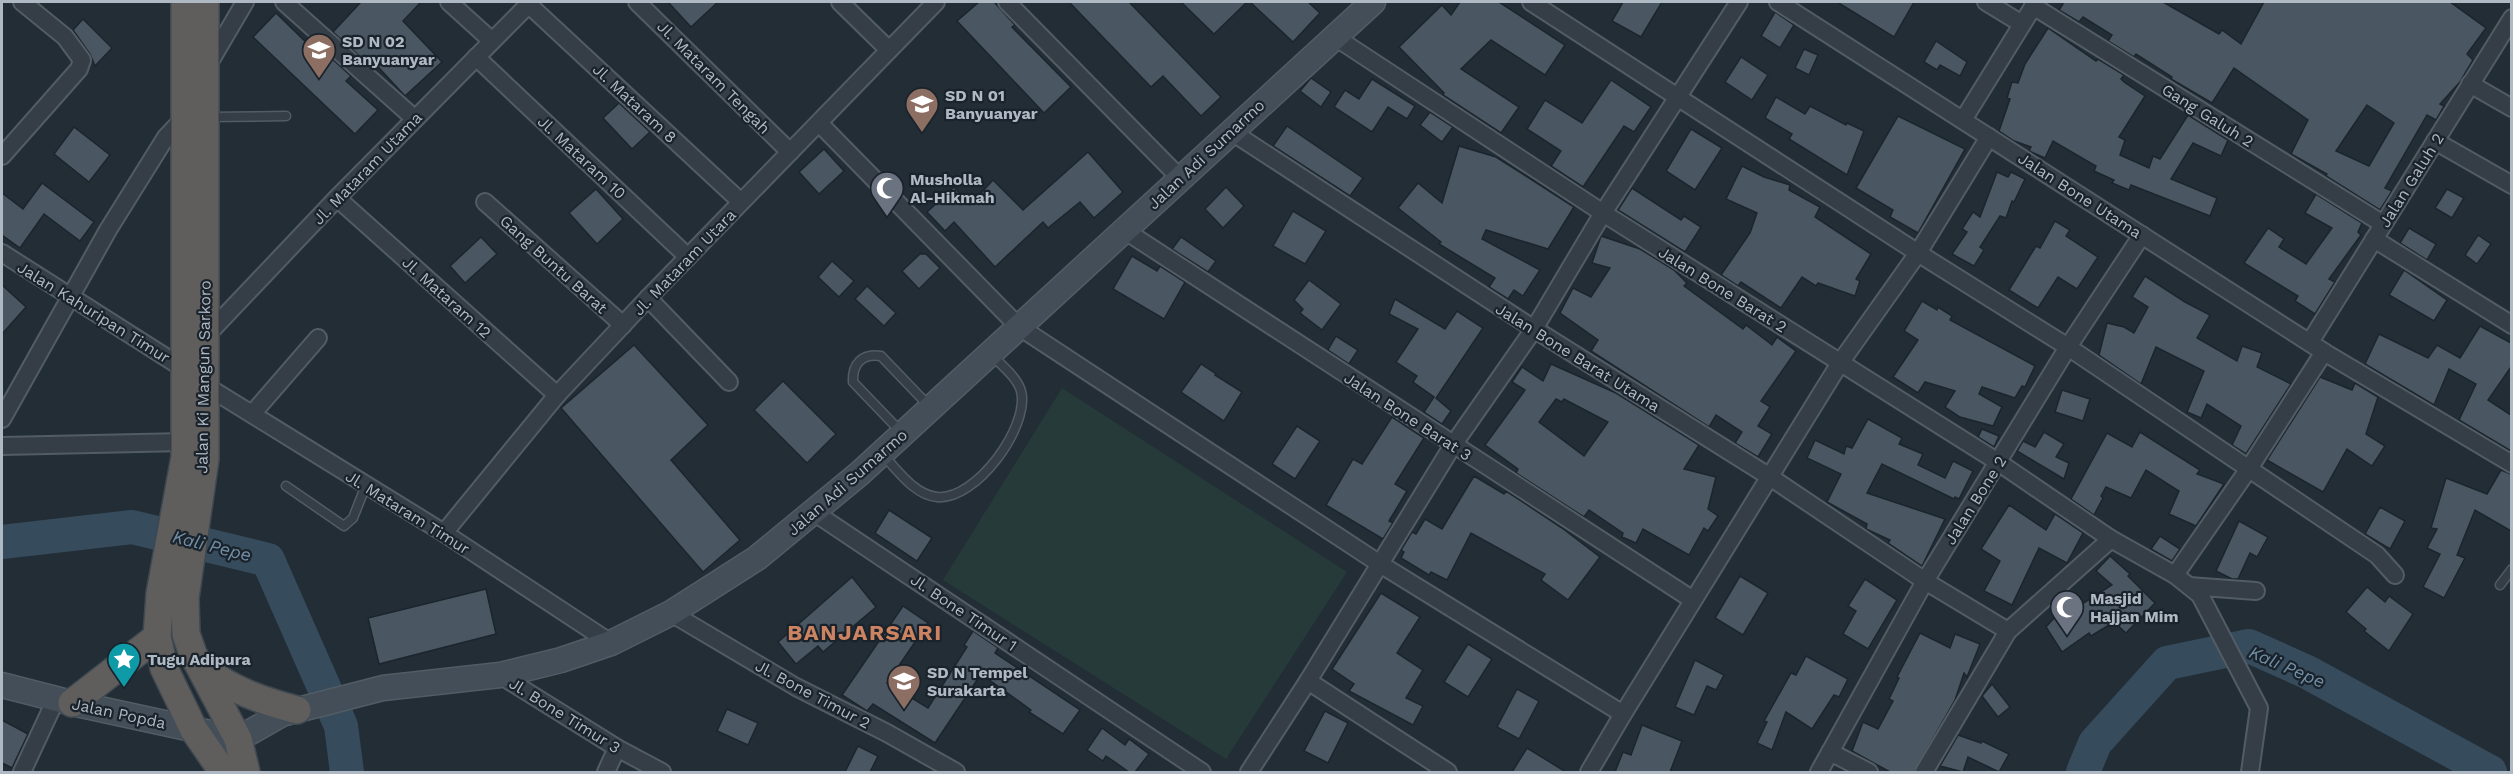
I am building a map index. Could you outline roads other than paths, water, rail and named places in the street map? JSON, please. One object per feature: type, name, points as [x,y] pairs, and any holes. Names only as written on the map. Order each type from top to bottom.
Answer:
[{"type":"highway","name":"Jalan Ki Mangun Sarkoro","points":[[184,2],[194,111],[205,337],[195,377]]},
{"type":"highway","name":"Jalan Ki Mangun Sarkoro","points":[[205,2],[206,68],[194,111],[195,377],[192,453],[173,596],[157,637],[164,668],[194,730],[228,772]]},
{"type":"highway","name":"Jalan Ki Mangun Sarkoro","points":[[173,596],[199,666],[238,739],[228,772]]},
{"type":"highway","points":[[64,701],[157,637]]},
{"type":"highway","points":[[199,666],[236,690],[289,712]]},
{"type":"main road","name":"Jalan Adi Sumarmo","points":[[238,739],[289,712],[382,688],[500,675],[561,660],[611,643],[671,613],[758,558],[815,513],[1373,2]]},
{"type":"main road","name":"Jalan Popda","points":[[2,685],[238,739]]},
{"type":"street","points":[[2,156],[80,69],[82,60],[65,37],[22,2]]},
{"type":"street","points":[[206,68],[245,2]]},
{"type":"street","points":[[284,2],[415,119]]},
{"type":"street","points":[[449,2],[492,40]]},
{"type":"street","name":"Jl. Mataram Tengah","points":[[637,2],[790,152]]},
{"type":"street","points":[[840,2],[889,50]]},
{"type":"street","name":"Jl. Mataram Utara","points":[[444,533],[557,395],[648,298],[936,2]]},
{"type":"street","points":[[1007,2],[1180,178]]},
{"type":"street","points":[[1531,2],[1918,253],[2068,347],[2377,555],[2393,572]]},
{"type":"street","points":[[1249,772],[1308,681],[1453,445],[1534,329],[1603,213],[1739,2]]},
{"type":"street","name":"Jalan Bone Utama","points":[[1778,2],[2324,352],[2511,464]]},
{"type":"street","points":[[1986,2],[2022,24]]},
{"type":"street","name":"Jl. Mataram Utama","points":[[205,337],[337,198],[530,3]]},
{"type":"street","name":"Jl. Mataram 8","points":[[530,3],[741,202]]},
{"type":"street","points":[[1963,120],[2034,4]]},
{"type":"street","name":"Gang Galuh 2","points":[[2034,4],[2383,224]]},
{"type":"street","name":"Jalan Galuh 2","points":[[2310,342],[2511,18]]},
{"type":"street","name":"Jalan Bone Barat 2","points":[[1335,37],[1603,213],[1998,462],[2111,539],[2175,575],[2194,591]]},
{"type":"street","name":"Jl. Mataram 10","points":[[476,57],[688,257]]},
{"type":"street","points":[[2470,84],[2511,108]]},
{"type":"street","points":[[2,419],[70,297],[166,137],[194,111]]},
{"type":"street","points":[[819,123],[1018,326],[1380,564],[1623,714]]},
{"type":"street","name":"Jalan Bone Barat Utama","points":[[1232,132],[1534,329],[1770,477],[1924,581],[2008,631]]},
{"type":"street","points":[[1589,772],[1840,363],[1918,253],[1989,136]]},
{"type":"street","points":[[2435,141],[2511,185]]},
{"type":"street","name":"Jl. Mataram 12","points":[[337,198],[557,395]]},
{"type":"street","name":"Gang Buntu Barat","points":[[485,202],[623,325]]},
{"type":"street","name":"Jalan Bone Barat 3","points":[[1124,230],[1693,600]]},
{"type":"street","name":"Jalan Bone 2","points":[[1819,772],[1924,581],[2068,347],[2142,235]]},
{"type":"street","points":[[2374,239],[2511,325]]},
{"type":"street","name":"Jalan Kahuripan Timur","points":[[2,253],[195,377]]},
{"type":"street","points":[[648,298],[729,382]]},
{"type":"street","points":[[252,414],[318,338]]},
{"type":"street","points":[[2175,575],[2250,468],[2324,352]]},
{"type":"street","name":"Jl. Mataram Timur","points":[[195,377],[444,533],[611,643]]},
{"type":"street","points":[[2,446],[192,453]]},
{"type":"street","name":"Jl. Bone Timur 1","points":[[815,513],[1202,772]]},
{"type":"street","points":[[1924,772],[2008,631],[2111,539]]},
{"type":"street","points":[[2250,772],[2259,708],[2194,591],[2256,591]]},
{"type":"street","name":"Jl. Bone Timur 2","points":[[671,613],[796,687],[887,733],[956,772]]},
{"type":"street","name":"Jl. Bone Timur 3","points":[[500,675],[617,748],[662,772]]},
{"type":"street","points":[[1308,681],[1448,772]]},
{"type":"street","points":[[22,772],[64,701]]},
{"type":"street","points":[[606,772],[617,748]]},
{"type":"street","points":[[1830,752],[1869,772]]},
{"type":"lane","points":[[194,111],[286,116]]},
{"type":"lane","points":[[881,453],[908,482],[921,491],[937,497],[954,495],[970,487],[999,456],[1010,438],[1023,406],[1021,389],[989,353]]},
{"type":"lane","points":[[902,434],[853,382],[852,370],[861,358],[871,354],[881,356],[931,408]]},
{"type":"lane","points":[[286,486],[344,526],[353,518],[366,485]]},
{"type":"lane","points":[[2500,585],[2511,569]]},
{"type":"waterway","name":"Kali Pepe","points":[[2,542],[132,527],[268,560],[341,726],[347,772]]},
{"type":"waterway","name":"Kali Pepe","points":[[2083,772],[2095,743],[2167,663],[2249,646],[2307,672],[2490,772]]},
{"type":"place","name":"SD N 02 Banyuanyar","points":[[319,79]]},
{"type":"place","name":"SD N 01 Banyuanyar","points":[[922,133]]},
{"type":"place","name":"Musholla Al-Hikmah","points":[[887,217]]},
{"type":"place","name":"Masjid Hajjan Mim","points":[[2067,636]]},
{"type":"place","name":"Tugu Adipura","points":[[124,688]]},
{"type":"place","name":"SD N Tempel Surakarta","points":[[904,710]]},
{"type":"district","name":"BANJARSARI","points":[[865,632]]}]
